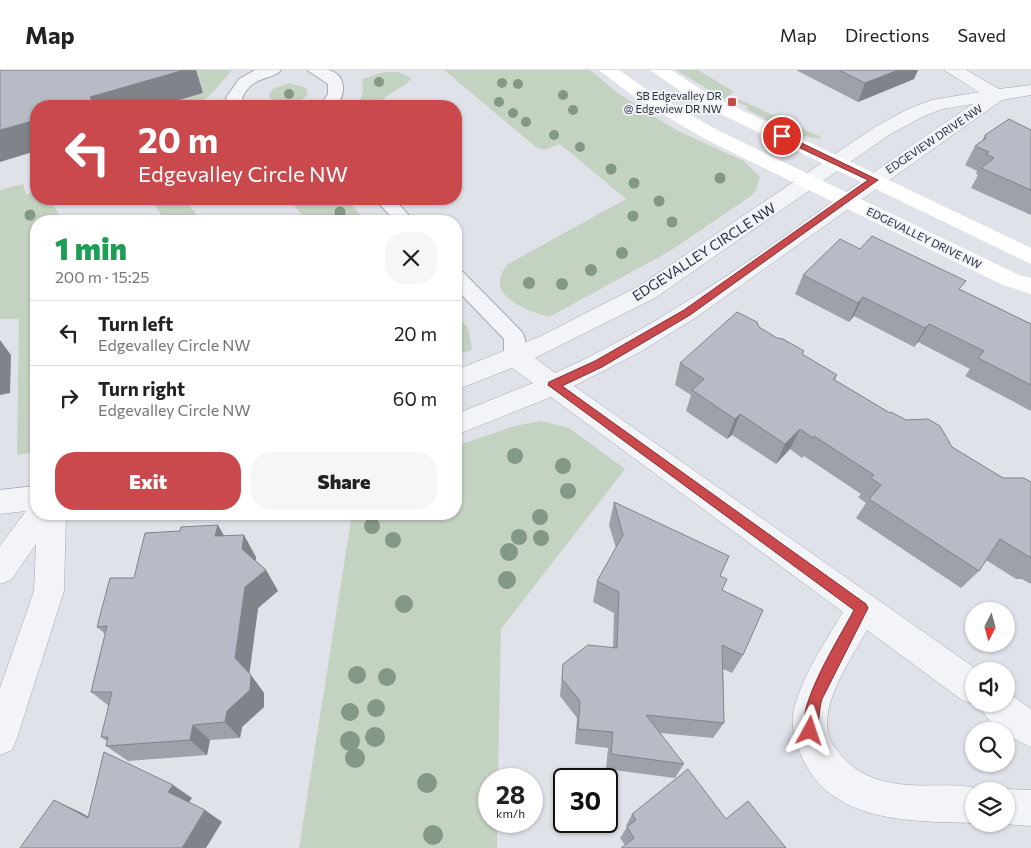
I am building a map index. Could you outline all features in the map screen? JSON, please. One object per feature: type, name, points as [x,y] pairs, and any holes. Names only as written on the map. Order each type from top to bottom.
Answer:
[{"type":"street","name":"EDGEVALLEY DRIVE NW","points":[[608,70],[643,95],[682,118],[1011,280],[1031,286]]},
{"type":"street","points":[[659,70],[702,98],[838,162],[1031,257]]},
{"type":"street","points":[[953,70],[998,96]]},
{"type":"street","name":"EDGEVIEW DRIVE NW","points":[[809,182],[882,131],[915,113],[938,104],[1031,90]]},
{"type":"street","name":"EDGEVIEW DRIVE NW","points":[[846,200],[918,148],[998,96]]},
{"type":"street","name":"EDGEVALLEY CIRCLE NW","points":[[462,378],[515,358],[647,292],[809,182]]},
{"type":"street","points":[[462,423],[553,385],[598,364],[687,312],[846,200]]},
{"type":"street","points":[[515,358],[965,682]]},
{"type":"street","points":[[0,502],[30,499]]},
{"type":"street","points":[[0,570],[36,520]]},
{"type":"street","points":[[0,738],[49,591],[52,520]]},
{"type":"street","points":[[862,608],[816,697],[810,713],[810,731],[816,750],[828,769],[844,784],[864,795],[884,800],[965,804]]},
{"type":"street","points":[[1007,712],[1031,730]]},
{"type":"street","points":[[1015,807],[1031,808]]},
{"type":"lane","points":[[234,100],[237,90],[244,83],[254,76],[273,70]]},
{"type":"lane","points":[[314,70],[331,77],[336,83],[338,90],[334,100]]},
{"type":"lane","points":[[390,205],[399,215]]},
{"type":"lane","points":[[462,282],[515,337],[515,358]]},
{"type":"green space","points":[[185,70],[232,70],[209,96],[202,100],[179,100],[203,93]]},
{"type":"green space","points":[[444,70],[590,70],[619,94],[676,130],[744,161],[760,177],[756,190],[751,196],[670,251],[549,317],[530,311],[510,300],[503,293],[500,285],[501,275],[508,264],[626,199],[560,144],[544,150],[536,147]]},
{"type":"green space","points":[[676,70],[698,70],[734,92],[724,99]]},
{"type":"green space","points":[[384,72],[399,72],[411,78],[382,100],[360,100],[363,87],[362,79]]},
{"type":"green space","points":[[290,83],[306,88],[308,94],[301,100],[273,100],[269,94],[274,88]]},
{"type":"green space","points":[[734,97],[823,138],[805,136],[784,128],[746,109],[748,107],[731,99]]},
{"type":"green space","points":[[23,184],[26,195],[30,193],[30,205],[56,205],[54,206],[59,215],[30,215],[30,453],[17,455],[19,319],[0,319],[0,190]]},
{"type":"green space","points":[[155,205],[189,205],[197,215],[161,215]]},
{"type":"green space","points":[[294,205],[351,205],[361,215],[302,215]]},
{"type":"green space","points":[[462,321],[468,328],[472,350],[462,353]]},
{"type":"green space","points":[[541,421],[569,428],[625,469],[501,629],[498,768],[478,768],[478,833],[497,833],[497,848],[299,848],[351,520],[462,520],[462,444],[515,426]]},
{"type":"building","points":[[0,70],[184,70],[90,97],[92,100],[30,100],[30,122],[0,130]]},
{"type":"building","points":[[839,70],[898,70],[865,83]]},
{"type":"building","points":[[1009,119],[1031,130],[1031,190],[981,168],[994,158],[986,154],[989,152],[975,146],[986,138],[985,135]]},
{"type":"building","points":[[872,236],[966,281],[959,289],[1031,324],[1031,385],[978,358],[984,351],[929,324],[925,328],[863,297],[858,303],[803,275],[840,239],[860,249]]},
{"type":"building","points":[[737,312],[757,322],[759,327],[777,338],[783,339],[804,351],[802,354],[837,375],[833,379],[890,413],[906,420],[928,419],[940,426],[952,447],[1003,478],[1024,478],[1031,482],[1031,558],[1000,539],[979,571],[869,499],[881,485],[871,478],[874,475],[814,436],[813,438],[800,429],[785,444],[740,414],[735,419],[692,390],[704,379],[680,363]]},
{"type":"building","points":[[614,502],[729,556],[720,576],[727,579],[722,590],[763,610],[743,655],[722,645],[724,723],[646,715],[684,764],[611,754],[613,732],[578,729],[580,701],[562,679],[563,664],[588,645],[617,648],[619,592],[597,581],[623,535]]},
{"type":"building","points":[[218,525],[215,536],[244,535],[242,549],[266,570],[245,587],[235,658],[251,675],[250,690],[227,711],[225,722],[193,725],[190,740],[106,746],[108,737],[101,737],[112,692],[91,692],[107,626],[97,627],[110,578],[134,578],[145,533],[180,531],[181,527]]},
{"type":"building","points":[[104,752],[173,785],[168,792],[205,810],[182,848],[20,848],[54,800],[88,818]]},
{"type":"building","points":[[688,769],[726,819],[748,801],[786,848],[621,848],[634,838],[627,827],[636,820],[632,814]]},
{"type":"place","name":"SB Edgevalley DR @ Edgeview DR NW","points":[[732,102]]},
{"type":"route","points":[[782,136],[874,180],[687,312],[598,364],[553,385],[862,608],[816,697],[810,713],[810,731]]}]
